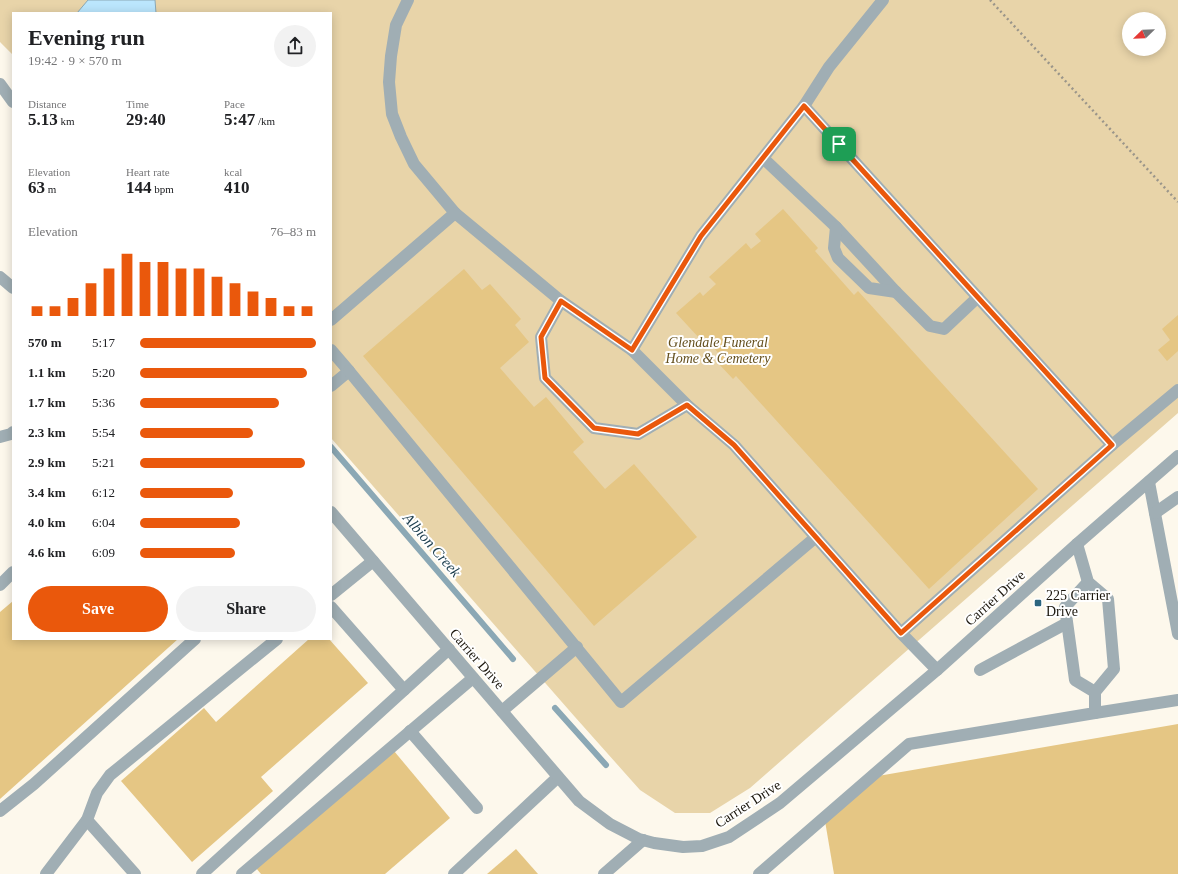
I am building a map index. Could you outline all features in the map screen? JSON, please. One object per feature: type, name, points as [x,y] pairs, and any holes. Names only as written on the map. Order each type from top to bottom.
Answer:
[{"type":"street","points":[[408,0],[396,26],[391,56],[389,82],[392,114],[414,164],[455,213],[561,301],[632,350],[687,405],[734,445],[901,633],[937,670]]},
{"type":"street","points":[[632,350],[701,236],[804,106],[829,67],[883,0]]},
{"type":"street","points":[[0,84],[12,101]]},
{"type":"street","points":[[804,106],[1112,445]]},
{"type":"street","points":[[763,158],[836,227],[896,292],[930,326],[944,330],[978,297]]},
{"type":"street","points":[[332,319],[455,213]]},
{"type":"street","points":[[836,227],[834,248],[838,258],[869,288],[896,292]]},
{"type":"street","points":[[0,277],[12,287]]},
{"type":"street","points":[[561,301],[541,337],[545,378],[594,428],[638,434],[687,405]]},
{"type":"street","points":[[332,351],[621,702],[816,537]]},
{"type":"street","points":[[332,385],[349,371]]},
{"type":"street","points":[[901,633],[1112,445],[1178,390]]},
{"type":"street","points":[[0,437],[12,433]]},
{"type":"street","name":"Carrier Drive","points":[[332,514],[579,801],[610,824],[643,840],[683,847],[702,846],[730,837],[780,803],[937,670],[1077,544],[1178,456]]},
{"type":"street","points":[[1149,482],[1178,634]]},
{"type":"street","points":[[1155,513],[1178,497]]},
{"type":"street","points":[[1077,544],[1088,582],[1108,599],[1114,669],[1094,692],[1095,713]]},
{"type":"street","points":[[332,594],[373,561]]},
{"type":"street","points":[[0,585],[12,573]]},
{"type":"street","points":[[1088,582],[1065,607],[1074,680],[1094,692]]},
{"type":"street","points":[[332,608],[404,690]]},
{"type":"street","points":[[980,670],[1067,623]]},
{"type":"street","points":[[0,811],[34,784],[193,640]]},
{"type":"street","points":[[46,874],[87,820],[97,793],[110,775],[276,640]]},
{"type":"street","points":[[502,711],[577,647]]},
{"type":"street","points":[[202,874],[449,649]]},
{"type":"street","points":[[242,874],[473,678]]},
{"type":"street","points":[[759,874],[909,744],[1178,700]]},
{"type":"street","points":[[410,731],[477,808]]},
{"type":"street","points":[[454,874],[558,777]]},
{"type":"street","points":[[87,820],[135,874]]},
{"type":"street","points":[[604,874],[643,840]]},
{"type":"path","points":[[990,0],[1178,202]]},
{"type":"green space","name":"Glendale Funeral Home & Cemetery","points":[[0,0],[1178,0],[1178,413],[750,788],[710,813],[675,813],[640,790],[332,439],[332,12],[12,12],[12,54],[0,42]]},
{"type":"water","points":[[88,0],[155,0],[156,12],[78,12]]},
{"type":"building","points":[[783,209],[818,248],[815,251],[854,295],[858,291],[1038,489],[929,589],[736,376],[733,379],[716,361],[721,356],[703,336],[700,339],[676,313],[700,292],[703,296],[716,284],[709,277],[746,243],[751,249],[761,241],[755,234]]},
{"type":"building","points":[[464,269],[482,290],[490,284],[521,319],[515,325],[529,342],[500,368],[534,407],[546,397],[584,442],[573,452],[605,489],[634,464],[697,537],[594,626],[363,356]]},
{"type":"building","points":[[1178,315],[1178,351],[1167,361],[1158,350],[1170,340],[1162,329]]},
{"type":"building","points":[[12,602],[12,640],[177,640],[0,799],[0,612]]},
{"type":"building","points":[[308,640],[330,640],[368,683],[261,777],[273,791],[192,862],[121,781],[204,708],[216,722]]},
{"type":"building","points":[[1178,724],[1178,874],[834,874],[825,821],[878,776]]},
{"type":"building","points":[[394,751],[450,818],[385,874],[261,874],[256,868]]},
{"type":"building","points":[[516,849],[538,874],[487,874]]},
{"type":"waterway","name":"Albion Creek","points":[[332,448],[513,659]]},
{"type":"waterway","name":"Albion Creek","points":[[555,708],[606,765]]},
{"type":"place","name":"225 Carrier Drive","points":[[1038,603]]},
{"type":"route","points":[[804,106],[839,144],[1112,445],[901,633],[734,445],[687,405],[638,434],[594,428],[545,378],[541,337],[561,301],[632,350],[701,236],[804,106]]}]
